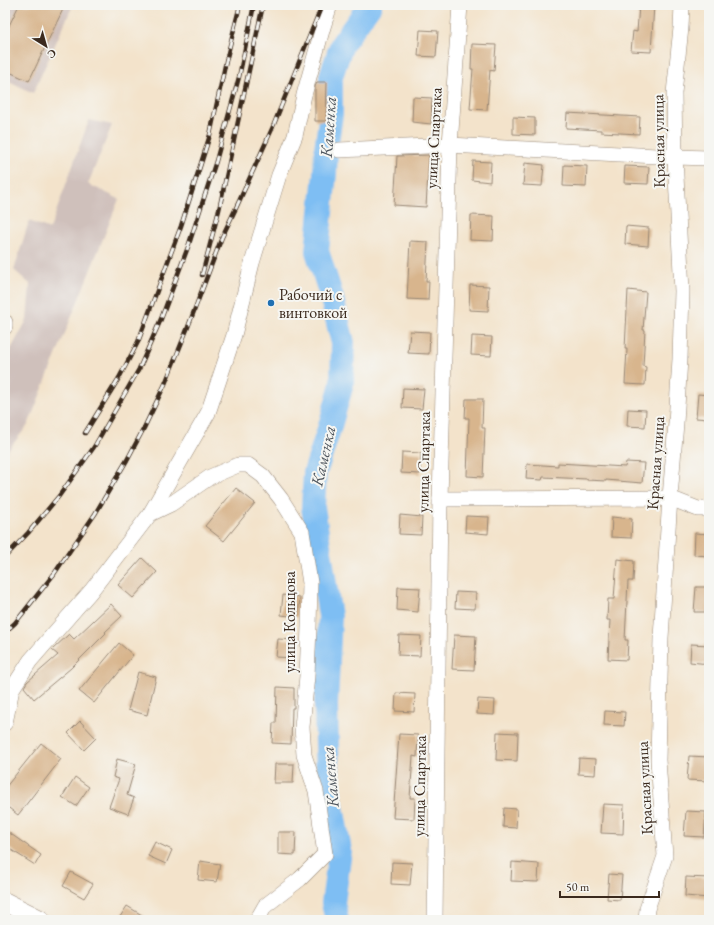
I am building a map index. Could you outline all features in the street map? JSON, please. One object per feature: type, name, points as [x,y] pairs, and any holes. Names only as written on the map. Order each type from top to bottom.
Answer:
[{"type":"street","points":[[150,514],[208,413],[234,335],[252,263],[277,182],[295,136],[304,95],[330,5]]},
{"type":"street","name":"улица Спартака","points":[[435,920],[440,499],[450,145],[460,5]]},
{"type":"street","name":"Красная улица","points":[[646,920],[665,856],[658,753],[662,638],[680,359],[682,291],[675,157],[674,93],[682,28],[682,5]]},
{"type":"street","points":[[339,150],[450,145],[709,158]]},
{"type":"street","points":[[5,322],[5,327]]},
{"type":"street","name":"улица Кольцова","points":[[5,723],[12,689],[30,661],[91,591],[150,514],[171,504],[210,477],[238,465],[248,465],[263,476],[281,499],[302,532],[310,583],[307,669],[302,727],[304,755],[316,791],[325,854],[300,879],[265,906],[257,920]]},
{"type":"street","points":[[440,499],[670,498],[698,509],[709,509]]},
{"type":"street","points":[[5,902],[40,920]]},
{"type":"shaded area","points":[[5,5],[73,5],[33,93],[5,79]]},
{"type":"shaded area","points":[[89,120],[112,125],[88,184],[119,199],[28,425],[5,454],[5,360],[27,320],[30,284],[14,270],[29,221],[50,229]]},
{"type":"building","points":[[19,5],[65,5],[29,81],[5,70],[5,34]]},
{"type":"building","points":[[639,5],[654,5],[651,52],[631,51],[633,31],[637,32]]},
{"type":"building","points":[[420,30],[438,31],[436,57],[418,56]]},
{"type":"building","points":[[472,44],[496,45],[494,71],[490,70],[487,110],[470,109],[473,69],[471,69]]},
{"type":"building","points":[[317,82],[327,82],[326,121],[315,121],[315,87]]},
{"type":"building","points":[[413,97],[432,98],[431,124],[412,122]]},
{"type":"building","points":[[567,113],[640,117],[639,134],[566,128]]},
{"type":"building","points":[[513,117],[535,118],[535,135],[513,134]]},
{"type":"building","points":[[429,155],[426,207],[394,205],[397,156]]},
{"type":"building","points":[[473,161],[491,162],[490,182],[472,180]]},
{"type":"building","points":[[525,163],[544,165],[542,186],[523,185]]},
{"type":"building","points":[[564,165],[587,166],[586,187],[563,186]]},
{"type":"building","points":[[625,166],[649,167],[648,184],[624,183]]},
{"type":"building","points":[[471,215],[494,216],[493,241],[470,240]]},
{"type":"building","points":[[626,226],[649,228],[648,246],[625,244]]},
{"type":"building","points":[[410,241],[428,242],[426,281],[429,281],[428,300],[407,299]]},
{"type":"building","points":[[470,285],[489,286],[488,311],[469,310]]},
{"type":"building","points":[[628,290],[646,292],[643,330],[645,330],[643,366],[646,367],[645,385],[625,384]]},
{"type":"building","points":[[410,331],[430,332],[429,354],[408,353]]},
{"type":"building","points":[[472,336],[492,337],[491,356],[471,355]]},
{"type":"building","points":[[403,388],[424,389],[422,409],[402,408]]},
{"type":"building","points":[[698,394],[709,395],[709,419],[696,418]]},
{"type":"building","points":[[466,399],[483,399],[482,428],[485,428],[483,477],[467,476],[469,418],[465,418]]},
{"type":"building","points":[[628,409],[646,410],[645,427],[627,426]]},
{"type":"building","points":[[402,452],[421,453],[420,474],[401,473]]},
{"type":"building","points":[[626,462],[644,463],[642,483],[543,477],[542,480],[526,479],[527,464],[558,466],[558,463],[625,467]]},
{"type":"building","points":[[236,488],[255,503],[224,541],[205,526]]},
{"type":"building","points":[[400,515],[422,517],[421,535],[399,534]]},
{"type":"building","points":[[466,516],[489,517],[488,534],[465,532]]},
{"type":"building","points":[[612,517],[632,519],[631,538],[611,537]]},
{"type":"building","points":[[695,533],[709,534],[709,556],[694,555]]},
{"type":"building","points":[[142,558],[157,572],[133,598],[118,585]]},
{"type":"building","points":[[617,559],[634,561],[633,581],[628,581],[625,640],[628,640],[627,660],[608,659],[610,620],[607,620],[608,599],[614,599]]},
{"type":"building","points":[[398,587],[420,588],[418,612],[397,610]]},
{"type":"building","points":[[696,587],[709,587],[709,612],[694,612]]},
{"type":"building","points":[[456,592],[476,593],[475,609],[455,608]]},
{"type":"building","points":[[283,595],[300,597],[298,617],[281,615]]},
{"type":"building","points":[[111,604],[122,616],[71,668],[34,699],[24,687],[27,682],[58,655],[52,650],[69,634],[74,639]]},
{"type":"building","points":[[399,635],[421,636],[420,656],[398,655]]},
{"type":"building","points":[[454,635],[476,636],[474,670],[452,669]]},
{"type":"building","points":[[278,639],[295,640],[294,658],[276,657]]},
{"type":"building","points":[[119,643],[133,655],[94,703],[79,691]]},
{"type":"building","points":[[691,644],[709,645],[709,664],[690,662]]},
{"type":"building","points":[[138,672],[156,677],[147,715],[128,710]]},
{"type":"building","points":[[277,687],[294,688],[291,744],[272,743],[273,723],[276,723]]},
{"type":"building","points":[[396,693],[415,694],[414,712],[395,711]]},
{"type":"building","points":[[478,699],[495,700],[494,715],[477,714]]},
{"type":"building","points":[[605,711],[625,712],[624,726],[604,725]]},
{"type":"building","points":[[80,721],[96,738],[84,750],[68,733]]},
{"type":"building","points":[[497,732],[518,733],[517,761],[496,760]]},
{"type":"building","points":[[399,734],[418,735],[417,757],[413,756],[410,798],[415,798],[414,819],[393,818]]},
{"type":"building","points":[[41,743],[61,759],[18,815],[5,805],[5,788]]},
{"type":"building","points":[[689,756],[709,757],[708,781],[687,780]]},
{"type":"building","points":[[579,758],[596,759],[595,775],[578,774]]},
{"type":"building","points":[[117,759],[136,764],[127,795],[134,798],[128,814],[109,807],[119,779],[113,777]]},
{"type":"building","points":[[275,764],[294,764],[293,783],[274,783]]},
{"type":"building","points":[[75,777],[89,787],[76,806],[62,797]]},
{"type":"building","points":[[603,804],[624,805],[623,834],[601,833]]},
{"type":"building","points":[[504,808],[517,809],[516,828],[503,827]]},
{"type":"building","points":[[686,811],[706,812],[704,837],[684,836]]},
{"type":"building","points":[[5,830],[41,855],[35,865],[5,846]]},
{"type":"building","points":[[278,832],[296,832],[295,855],[278,854]]},
{"type":"building","points":[[155,842],[172,850],[166,864],[148,856]]},
{"type":"building","points":[[200,861],[220,864],[217,882],[198,880]]},
{"type":"building","points":[[392,862],[412,863],[410,885],[391,884]]},
{"type":"building","points":[[512,862],[539,864],[538,882],[511,881]]},
{"type":"building","points":[[71,872],[93,884],[84,898],[63,886]]},
{"type":"building","points":[[609,874],[622,875],[620,900],[607,899]]},
{"type":"building","points":[[686,877],[709,878],[709,898],[685,896]]},
{"type":"building","points":[[127,906],[150,920],[118,920]]},
{"type":"waterway","name":"Каменка","points":[[337,920],[333,903],[340,851],[328,785],[326,705],[330,616],[313,507],[315,473],[342,384],[343,343],[331,295],[317,251],[325,174],[326,149],[331,114],[331,76],[342,44],[370,5]]},
{"type":"railway","points":[[85,433],[119,378],[138,342],[181,226],[210,135],[240,5]]},
{"type":"railway","points":[[5,557],[28,533],[59,496],[94,447],[139,369],[161,319],[188,247],[216,161],[239,77],[254,5]]},
{"type":"railway","points":[[202,275],[219,210],[263,5]]},
{"type":"railway","points":[[5,632],[15,623],[54,574],[95,514],[144,428],[165,384],[222,237],[272,129],[322,5]]},
{"type":"place","name":"Рабочий с винтовкой","points":[[271,303]]}]
